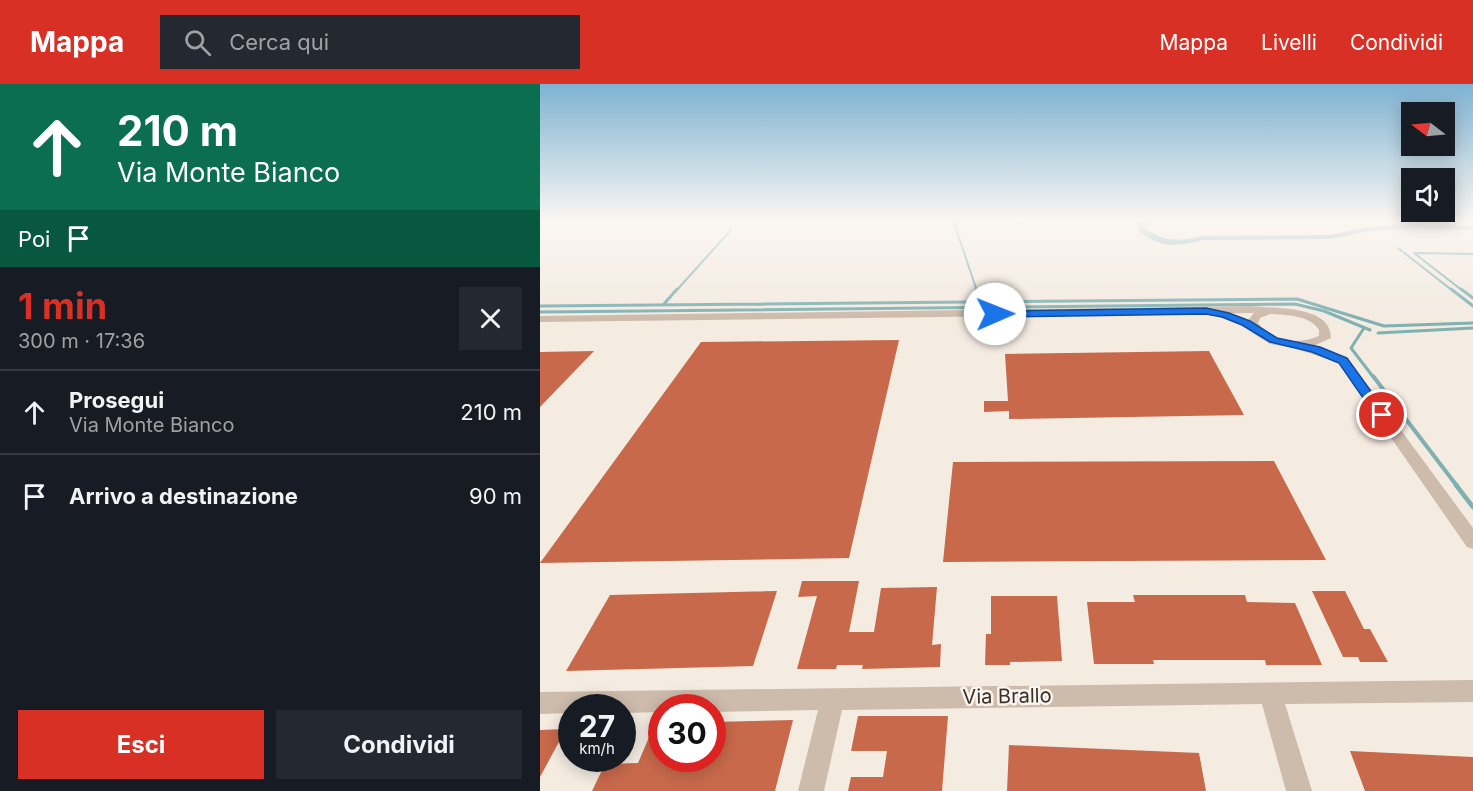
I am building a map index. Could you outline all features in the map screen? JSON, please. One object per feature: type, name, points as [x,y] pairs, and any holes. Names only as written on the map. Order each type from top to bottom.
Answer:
[{"type":"street","points":[[540,319],[1252,309],[1300,314],[1313,319],[1326,331],[1343,360],[1473,542]]},
{"type":"street","points":[[1206,311],[1225,315],[1274,340],[1343,360]]},
{"type":"street","points":[[1254,328],[1253,318],[1268,311]]},
{"type":"street","points":[[1297,345],[1316,343],[1325,338],[1326,331]]},
{"type":"street","name":"Via Brallo","points":[[540,703],[1473,691]]},
{"type":"street","points":[[1270,693],[1299,791]]},
{"type":"street","points":[[811,791],[833,698]]},
{"type":"building","points":[[899,340],[849,558],[540,563],[701,342]]},
{"type":"building","points":[[594,351],[540,407],[540,352]]},
{"type":"building","points":[[1209,351],[1244,415],[1009,419],[1009,411],[984,412],[984,401],[1008,401],[1005,354]]},
{"type":"building","points":[[1274,461],[1326,560],[943,562],[953,462]]},
{"type":"building","points":[[802,581],[859,581],[849,632],[874,632],[881,588],[937,587],[932,645],[941,644],[940,667],[862,669],[863,665],[837,665],[836,669],[797,669],[817,596],[798,597]]},
{"type":"building","points":[[777,591],[753,666],[566,671],[610,595]]},
{"type":"building","points":[[1312,591],[1345,591],[1364,629],[1370,629],[1388,662],[1360,662],[1358,657],[1343,657]]},
{"type":"building","points":[[1133,595],[1245,595],[1247,602],[1295,603],[1322,665],[1266,665],[1265,660],[1153,660],[1154,664],[1094,664],[1087,602],[1135,602]]},
{"type":"building","points":[[991,596],[1057,596],[1062,661],[985,665],[986,634],[991,634]]},
{"type":"building","points":[[858,716],[948,716],[942,791],[848,791],[851,777],[883,777],[887,751],[851,751]]},
{"type":"building","points":[[793,720],[775,791],[592,791],[601,772],[636,772],[636,763],[648,740],[648,772],[726,772],[726,722]]},
{"type":"building","points":[[558,729],[558,744],[540,777],[540,730]]},
{"type":"building","points":[[1009,745],[1199,753],[1206,791],[1007,791]]},
{"type":"building","points":[[1350,751],[1473,757],[1473,791],[1365,791]]},
{"type":"waterway","points":[[676,291],[710,253]]},
{"type":"waterway","points":[[964,253],[977,291]]},
{"type":"waterway","points":[[1404,253],[1453,291]]},
{"type":"waterway","points":[[1463,291],[1414,253],[1473,254]]},
{"type":"waterway","points":[[664,304],[677,289]]},
{"type":"waterway","points":[[976,289],[980,301]]},
{"type":"waterway","points":[[1451,289],[1473,306]]},
{"type":"waterway","points":[[1461,289],[1473,298]]},
{"type":"waterway","points":[[540,306],[1297,299],[1384,326],[1473,323]]},
{"type":"waterway","points":[[540,312],[1295,304],[1324,311],[1370,330]]},
{"type":"waterway","points":[[1364,328],[1351,348],[1374,378]]},
{"type":"waterway","points":[[1378,333],[1473,328]]},
{"type":"waterway","points":[[1373,376],[1457,486]]},
{"type":"waterway","points":[[1456,485],[1473,507]]},
{"type":"route","points":[[995,314],[1206,311],[1225,315],[1246,323],[1260,334],[1274,340],[1316,350],[1343,360],[1382,415]]}]
